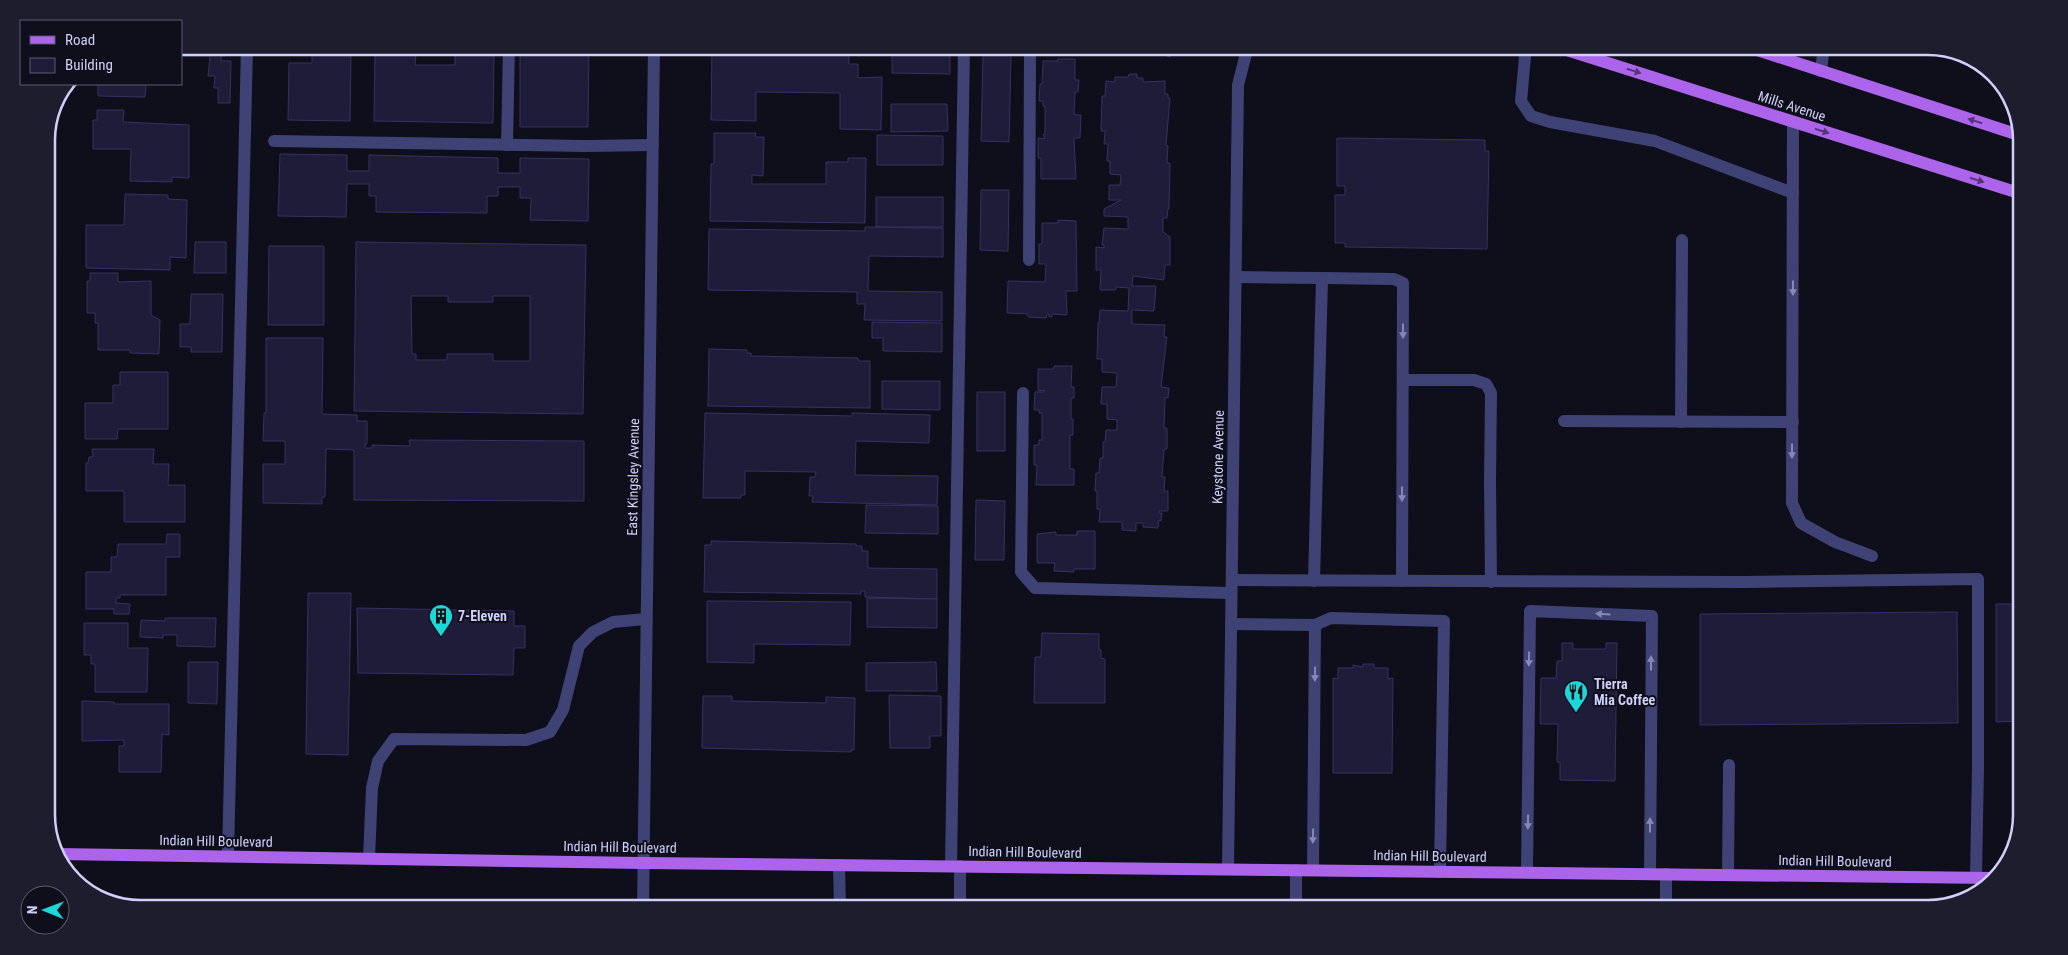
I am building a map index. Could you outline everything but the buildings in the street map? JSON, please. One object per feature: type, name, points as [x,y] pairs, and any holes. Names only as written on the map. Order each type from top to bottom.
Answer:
[{"type":"main road","name":"Mills Avenue","points":[[1582,55],[2013,191]]},
{"type":"main road","points":[[1772,55],[2013,133]]},
{"type":"main road","name":"Indian Hill Boulevard","points":[[65,854],[643,863],[1985,878]]},
{"type":"street","points":[[228,856],[247,55]]},
{"type":"street","points":[[507,145],[509,55]]},
{"type":"street","name":"East Kingsley Avenue","points":[[643,900],[645,619],[654,55]]},
{"type":"street","points":[[959,900],[956,866],[964,55]]},
{"type":"street","points":[[1029,260],[1030,55]]},
{"type":"street","name":"Keystone Avenue","points":[[1228,869],[1238,85],[1246,55]]},
{"type":"street","points":[[1525,55],[1521,101],[1531,116],[1550,122],[1655,141],[1793,193]]},
{"type":"street","points":[[1821,71],[1823,55]]},
{"type":"street","points":[[1793,122],[1792,503],[1801,524],[1835,542],[1872,556]]},
{"type":"street","points":[[274,141],[507,145],[653,145]]},
{"type":"street","points":[[1681,422],[1682,240]]},
{"type":"street","points":[[1236,277],[1394,279],[1403,283],[1402,581]]},
{"type":"street","points":[[1314,581],[1322,278]]},
{"type":"street","points":[[1403,380],[1474,380],[1486,384],[1491,393],[1491,582]]},
{"type":"street","points":[[1023,393],[1021,572],[1035,588],[1232,587],[1314,581],[1743,582],[1978,579],[1976,878]]},
{"type":"street","points":[[1564,421],[1793,422]]},
{"type":"street","points":[[1528,872],[1530,611],[1652,616],[1650,874]]},
{"type":"street","points":[[1231,624],[1315,625],[1331,618],[1444,621],[1440,872]]},
{"type":"street","points":[[370,858],[372,788],[378,761],[394,739],[526,740],[550,732],[563,710],[579,646],[593,632],[613,622],[645,619]]},
{"type":"street","points":[[1313,870],[1315,625]]},
{"type":"street","points":[[1728,765],[1728,875]]},
{"type":"street","points":[[839,864],[840,900]]},
{"type":"street","points":[[1296,870],[1296,900]]},
{"type":"street","points":[[1666,874],[1666,900]]},
{"type":"place","name":"7-Eleven","points":[[441,637]]},
{"type":"place","name":"Tierra Mia Coffee","points":[[1576,713]]}]
